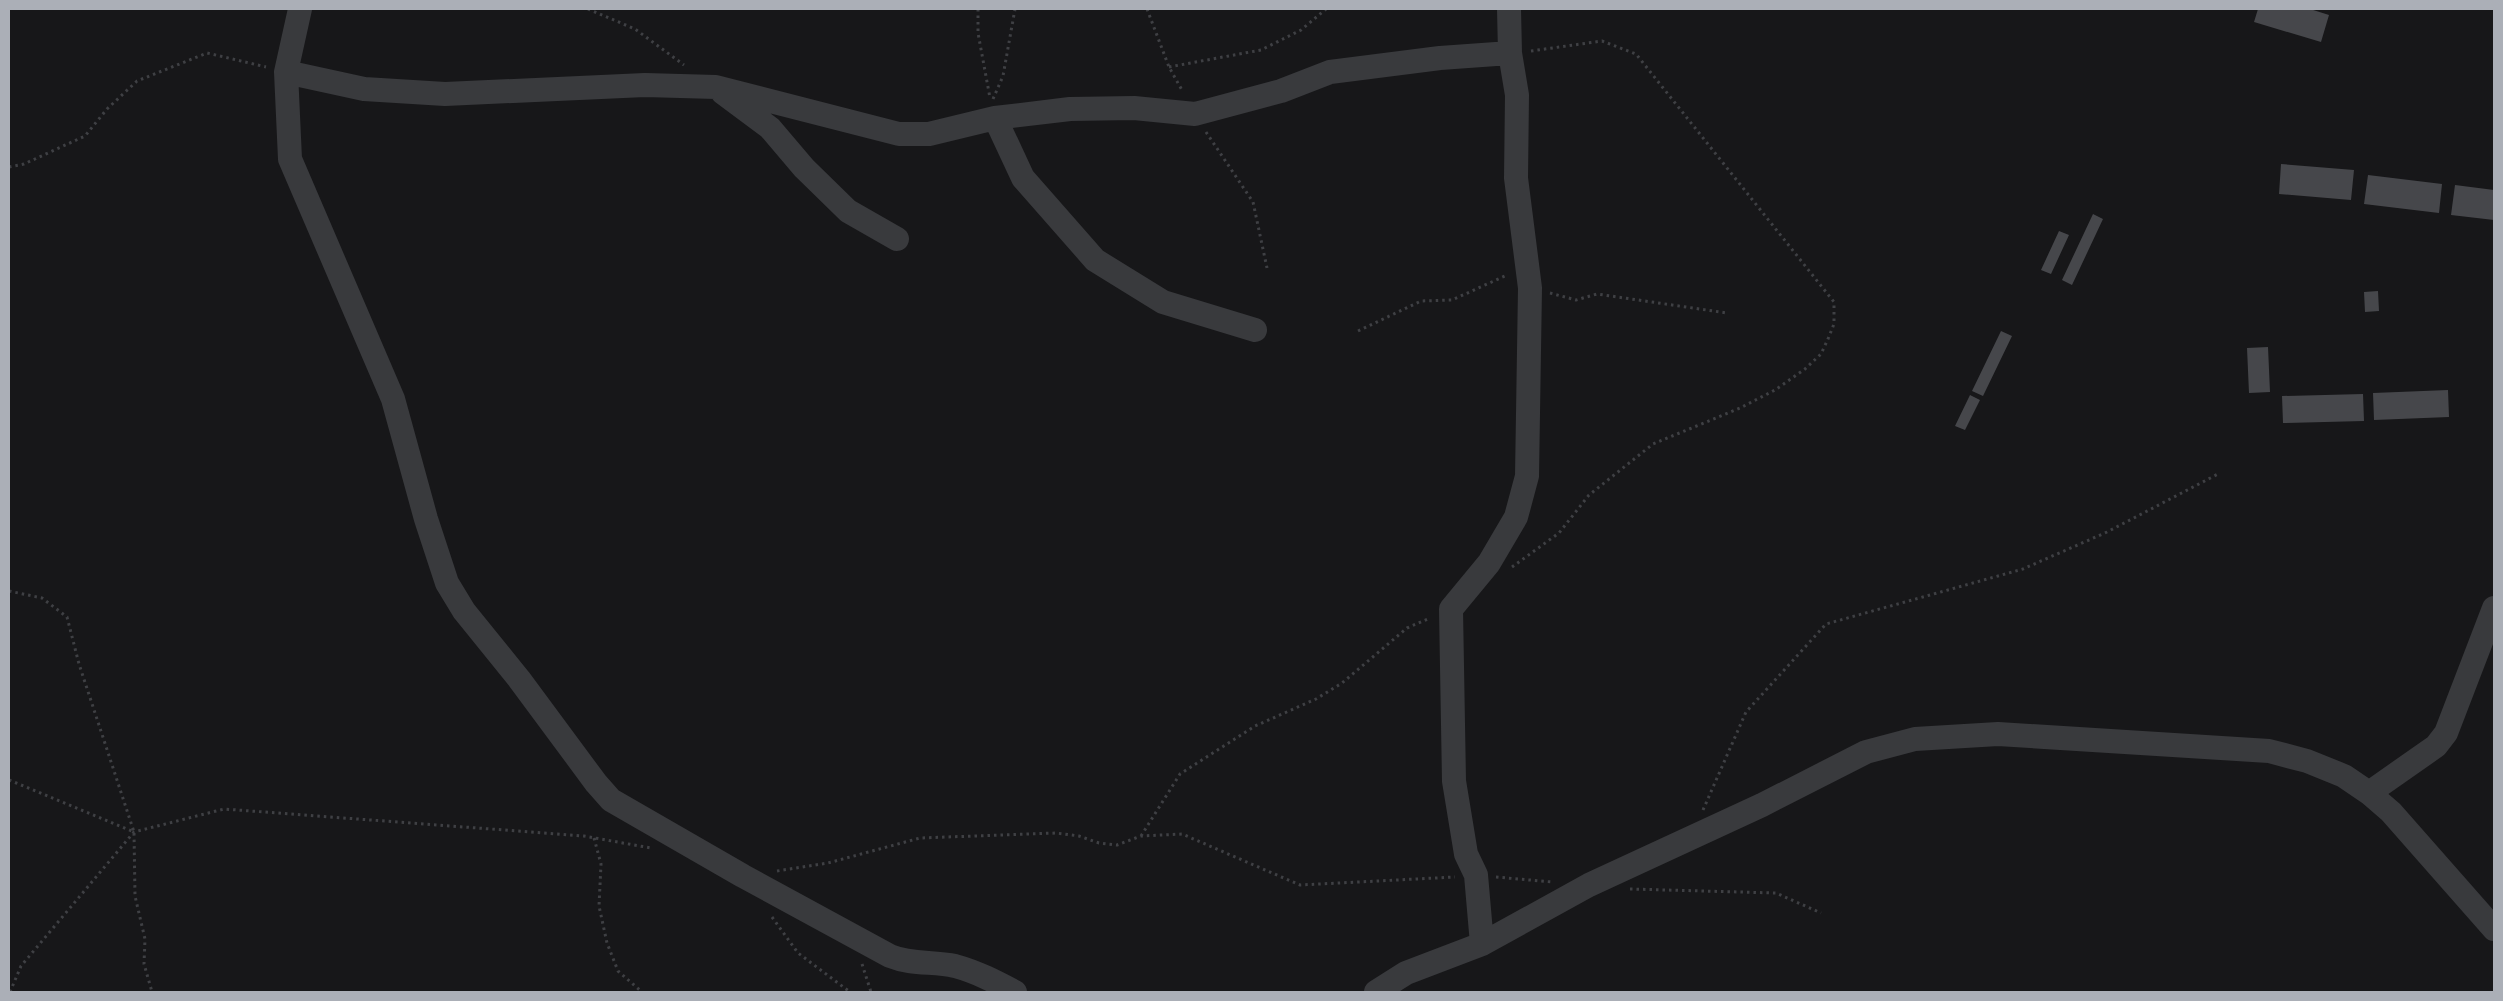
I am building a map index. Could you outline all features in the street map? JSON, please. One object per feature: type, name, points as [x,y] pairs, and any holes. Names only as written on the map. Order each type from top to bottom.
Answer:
[{"type":"street","points":[[300,9],[286,72],[290,159],[393,399],[426,519],[447,583],[464,610],[611,800],[743,876],[890,956],[903,961],[954,966],[990,979],[1016,992]]},
{"type":"street","points":[[1482,944],[1476,875],[1466,854],[1454,781],[1451,610],[1489,563],[1516,517],[1527,476],[1530,288],[1516,178],[1517,95],[1510,54],[1509,9]]},
{"type":"street","points":[[286,72],[364,89],[445,94],[645,85],[716,87],[899,134],[929,134],[995,118],[1070,109],[1125,108],[1195,114],[1281,92],[1330,72],[1440,58],[1510,54]]},
{"type":"street","points":[[716,87],[770,128],[804,168],[848,211],[897,239]]},
{"type":"street","points":[[995,118],[1023,178],[1095,260],[1163,302],[1254,330]]},
{"type":"street","points":[[2369,793],[2436,746],[2446,733],[2494,608]]},
{"type":"street","points":[[1376,992],[1406,973],[1482,944],[1589,885],[1866,752],[1924,738],[1998,734],[2269,751],[2307,760],[2344,776],[2369,793],[2391,812],[2494,929]]},
{"type":"path","points":[[588,9],[635,29],[716,87]]},
{"type":"path","points":[[978,9],[978,33],[991,104],[1003,76],[1015,9]]},
{"type":"path","points":[[1147,9],[1169,67],[1195,114],[1253,202],[1267,268]]},
{"type":"path","points":[[1169,67],[1261,50],[1301,30],[1326,9]]},
{"type":"path","points":[[1510,54],[1602,41],[1636,54],[1834,302]]},
{"type":"path","points":[[9,167],[24,164],[86,136],[107,108],[137,81],[207,53],[286,72]]},
{"type":"path","points":[[1691,837],[1746,712],[1826,624],[2023,569],[2107,532],[2218,474]]},
{"type":"path","points":[[9,591],[42,598],[67,617],[80,664],[134,832],[135,896],[145,939],[144,964],[152,992]]},
{"type":"path","points":[[9,780],[134,832]]},
{"type":"path","points":[[10,992],[21,966],[134,832],[224,809],[594,838],[659,850]]},
{"type":"path","points":[[743,876],[828,863],[920,838],[1056,832],[1079,836],[1099,843],[1117,845],[1141,836],[1182,834],[1300,885],[1476,875],[1589,885]]},
{"type":"path","points":[[594,838],[601,864],[599,906],[607,944],[618,971],[642,992]]},
{"type":"path","points":[[1627,889],[1776,893],[1821,913]]},
{"type":"path","points":[[771,914],[798,953],[850,992]]},
{"type":"building","points":[[2258,9],[2310,9],[2329,15],[2321,42],[2254,22]]},
{"type":"building","points":[[2281,164],[2354,170],[2351,200],[2279,194]]},
{"type":"building","points":[[2368,175],[2442,184],[2439,213],[2364,204]]},
{"type":"building","points":[[2455,185],[2494,190],[2494,220],[2451,215]]},
{"type":"building","points":[[2093,214],[2103,219],[2072,285],[2062,280]]},
{"type":"building","points":[[2059,231],[2069,235],[2051,274],[2041,270]]},
{"type":"building","points":[[2378,291],[2379,311],[2365,312],[2364,292]]},
{"type":"building","points":[[2001,331],[2012,336],[1983,396],[1972,391]]},
{"type":"building","points":[[2268,347],[2270,392],[2249,393],[2247,348]]},
{"type":"building","points":[[2448,390],[2449,417],[2374,420],[2373,393]]},
{"type":"building","points":[[2363,394],[2364,421],[2283,423],[2282,396]]},
{"type":"building","points":[[1970,395],[1980,400],[1965,430],[1955,426]]}]
